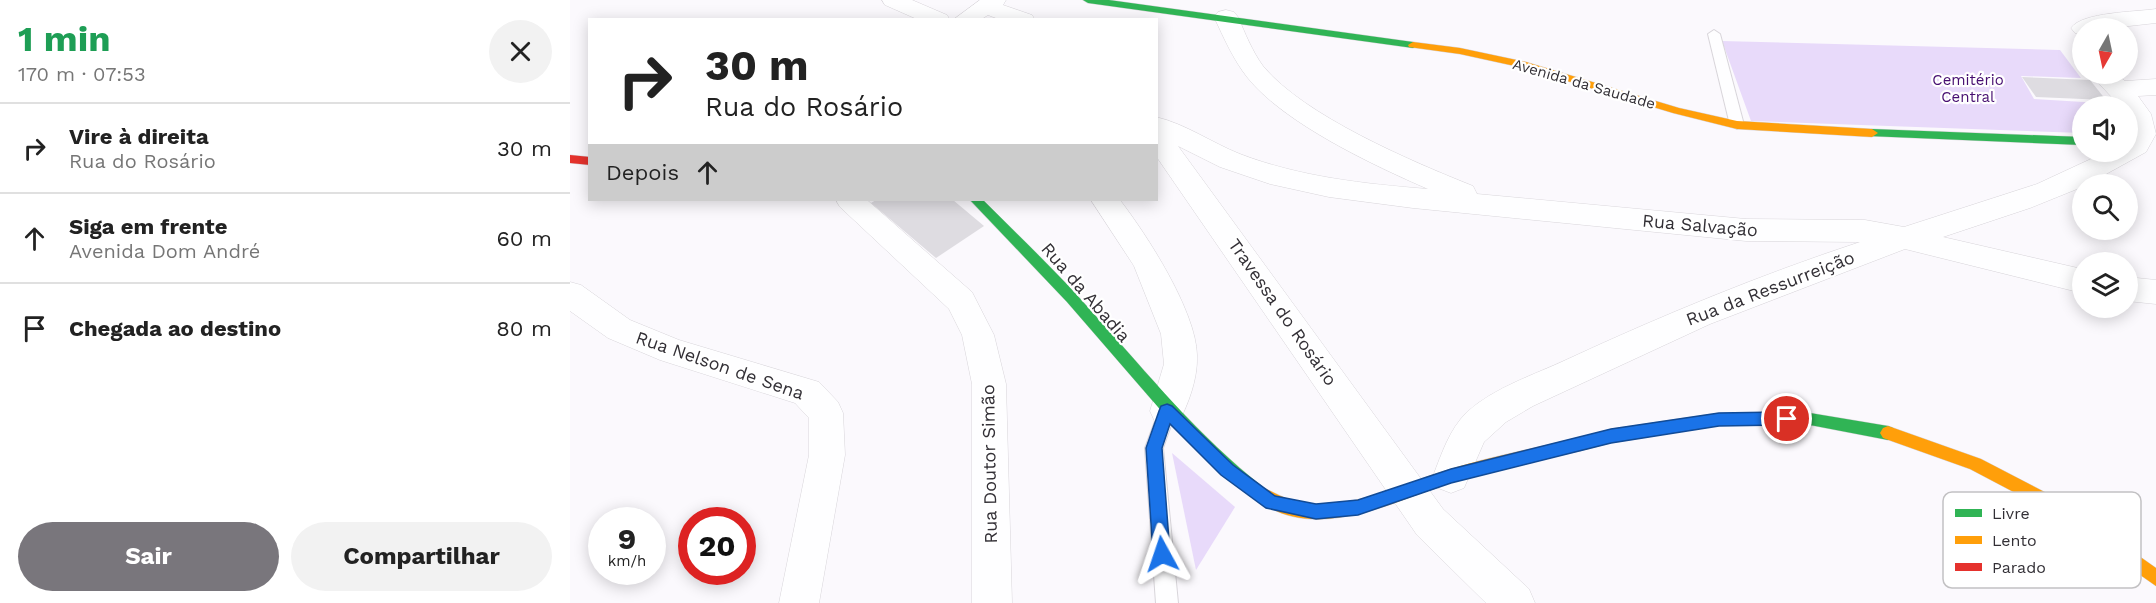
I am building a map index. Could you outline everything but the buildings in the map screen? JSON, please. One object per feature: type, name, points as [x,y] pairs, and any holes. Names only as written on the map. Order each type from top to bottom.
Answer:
[{"type":"street","points":[[893,0],[934,18]]},
{"type":"street","name":"Avenida da Saudade","points":[[1088,0],[1226,17],[1460,51],[1526,65],[1677,111],[1737,125],[1777,129],[2072,141]]},
{"type":"street","points":[[967,18],[990,3],[1020,18]]},
{"type":"street","points":[[2138,18],[2156,16]]},
{"type":"street","name":"Rua Salvação","points":[[1226,17],[1239,45],[1258,76],[1285,101],[1377,154],[1425,178],[1494,205]]},
{"type":"street","name":"Rua da Ressurreição","points":[[2113,84],[2123,96]]},
{"type":"street","points":[[2133,84],[2156,87]]},
{"type":"street","name":"Rua da Ressurreição","points":[[2138,115],[2143,130],[2138,137]]},
{"type":"street","name":"Rua Salvação","points":[[1158,126],[1230,160],[1280,177],[1329,187],[1402,197],[1746,230],[1865,231],[1905,238],[2072,279]]},
{"type":"street","name":"Travessa do Rosário","points":[[1158,138],[1242,253],[1430,522],[1515,603]]},
{"type":"street","points":[[570,159],[588,161]]},
{"type":"street","name":"Rua da Ressurreição","points":[[1451,476],[1471,431],[1496,410],[1707,310],[1905,238],[2031,198],[2110,162]]},
{"type":"street","name":"Rua Doutor Simão","points":[[851,201],[961,301],[978,335],[989,384],[992,603]]},
{"type":"street","name":"Rua da Abadia","points":[[977,201],[1072,298],[1167,411],[1227,470],[1272,503],[1316,512],[1358,508],[1451,476],[1622,434],[1719,419],[1810,419],[1893,434],[1974,464],[2029,492]]},
{"type":"street","points":[[1106,201],[1135,239],[1154,272],[1175,330],[1181,356],[1177,383],[1167,411]]},
{"type":"street","points":[[2138,290],[2156,292]]},
{"type":"street","name":"Rua Nelson de Sena","points":[[570,294],[619,329],[672,351],[807,392],[826,413],[827,455],[799,603]]},
{"type":"street","name":"Rua da Abadia","points":[[2141,567],[2156,578]]},
{"type":"lane","points":[[1714,34],[1737,125]]},
{"type":"lane","points":[[1167,411],[1154,448],[1167,603]]},
{"type":"green space","name":"Cemitério Central","points":[[1722,41],[2060,50],[2072,66],[2072,78],[2021,76],[2034,99],[2072,101],[2072,133],[1751,121]]},
{"type":"green space","points":[[1172,453],[1235,507],[1196,570]]},
{"type":"traffic: fast","points":[[1088,0],[1413,45]]},
{"type":"traffic: fast","points":[[1872,133],[2072,141]]},
{"type":"traffic: fast","points":[[977,201],[1072,298],[1160,400],[1205,448],[1257,492]]},
{"type":"traffic: fast","points":[[1580,444],[1611,436],[1719,419],[1810,419],[1888,433]]},
{"type":"traffic: slow","points":[[1413,45],[1460,51],[1526,65],[1677,111],[1737,125],[1872,133]]},
{"type":"traffic: slow","points":[[1888,433],[1975,464],[2029,492]]},
{"type":"traffic: slow","points":[[1257,492],[1280,505],[1304,511],[1353,508],[1466,471],[1580,444]]},
{"type":"traffic: slow","points":[[2141,567],[2156,578]]},
{"type":"traffic: jam","points":[[570,159],[588,161]]},
{"type":"route","points":[[1162,554],[1154,448],[1167,411],[1227,470],[1272,503],[1316,512],[1358,508],[1451,476],[1611,436],[1719,419],[1787,419]]}]
